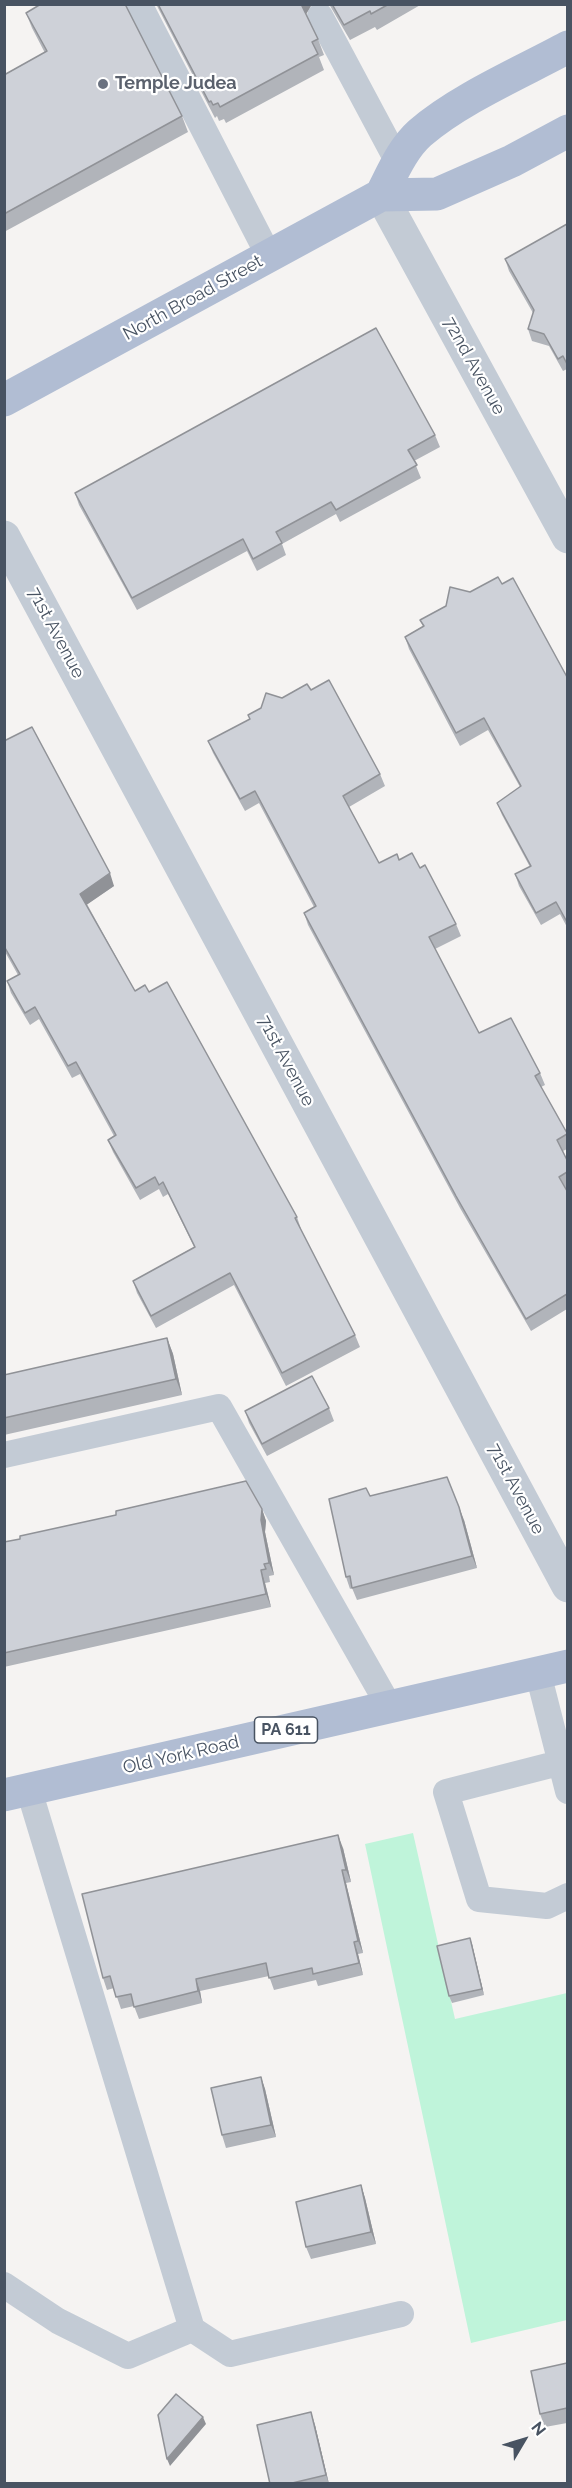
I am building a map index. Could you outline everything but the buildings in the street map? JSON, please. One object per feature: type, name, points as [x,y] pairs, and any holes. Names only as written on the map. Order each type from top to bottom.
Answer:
[{"type":"main road","points":[[381,195],[398,162],[420,134],[468,101],[567,47]]},
{"type":"main road","name":"North Broad Street","points":[[4,400],[381,195],[437,194],[512,161],[567,130]]},
{"type":"main road","name":"Old York Road","points":[[17,1792],[553,1669]]},
{"type":"street","name":"72nd Avenue","points":[[381,195],[567,537]]},
{"type":"street","name":"71st Avenue","points":[[4,537],[567,1586]]},
{"type":"lane","points":[[139,4],[269,256]]},
{"type":"lane","points":[[320,16],[398,162]]},
{"type":"lane","points":[[4,1455],[219,1407],[389,1706]]},
{"type":"lane","points":[[553,1669],[559,1762],[567,1791]]},
{"type":"lane","points":[[559,1762],[446,1792],[478,1899],[547,1906],[567,1896]]},
{"type":"lane","points":[[17,1792],[192,2329],[230,2354],[401,2314]]},
{"type":"lane","points":[[4,2285],[58,2321],[128,2356],[192,2329]]},
{"type":"green space","points":[[413,1833],[455,2019],[567,1993],[567,2320],[471,2343],[365,1844]]},
{"type":"place","name":"Temple Judea","points":[[103,84]]}]
